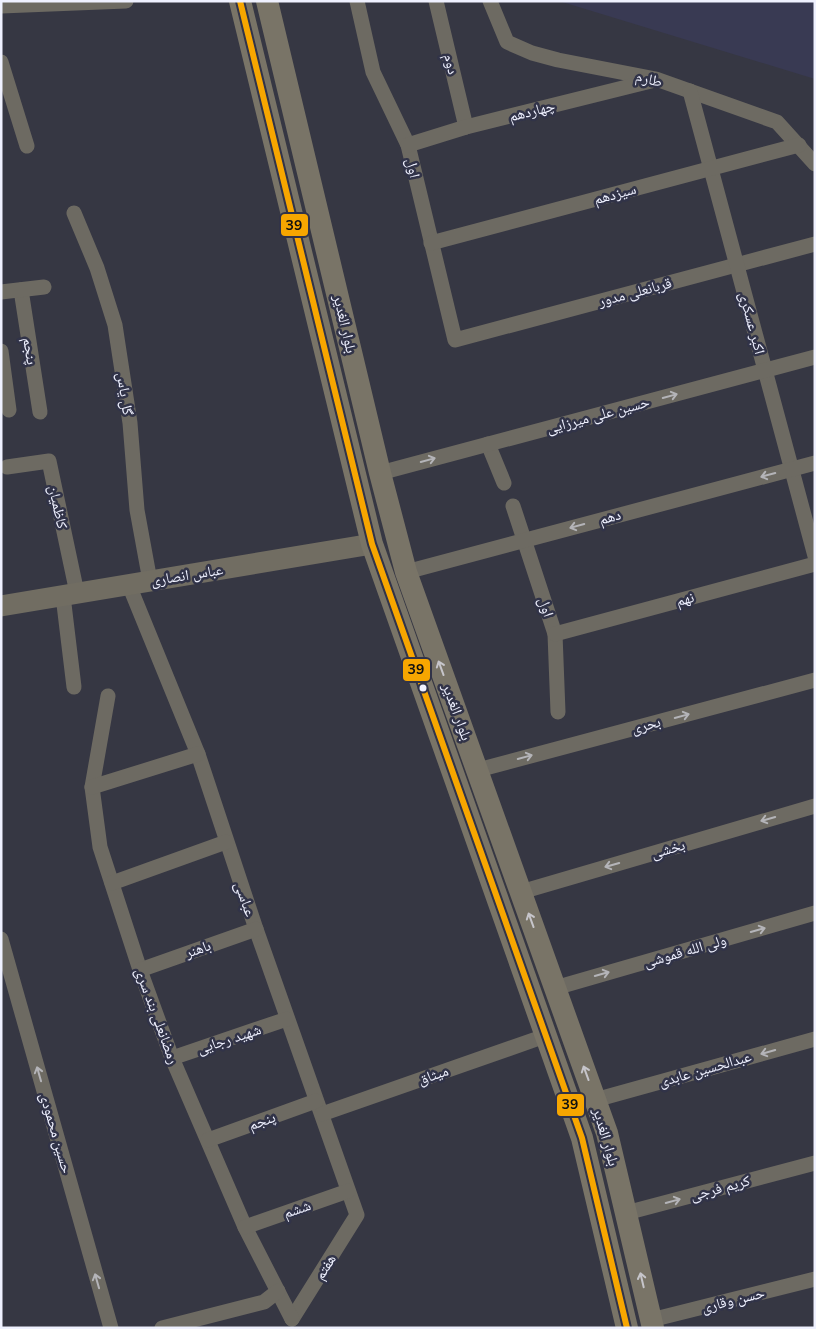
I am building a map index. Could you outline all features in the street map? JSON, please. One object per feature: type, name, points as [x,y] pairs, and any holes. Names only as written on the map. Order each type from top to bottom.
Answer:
[{"type":"main road","name":"بلوار الغدیر","points":[[240,1],[372,544],[582,1138],[627,1328]]},
{"type":"main road","name":"بلوار الغدیر","points":[[267,1],[380,473],[406,572],[607,1133],[652,1324]]},
{"type":"street","points":[[1,6],[126,1]]},
{"type":"street","name":"اول","points":[[357,1],[373,72],[408,145],[455,340]]},
{"type":"street","name":"دوم","points":[[436,1],[466,128]]},
{"type":"street","name":"طارم","points":[[490,1],[507,42],[532,53],[558,60],[656,79],[777,122],[815,164]]},
{"type":"street","points":[[1,62],[27,146]]},
{"type":"street","name":"چهاردهم","points":[[408,145],[466,128],[656,79]]},
{"type":"street","name":"اکبر عسکری","points":[[690,91],[815,556]]},
{"type":"street","name":"سیزدهم","points":[[431,243],[799,145]]},
{"type":"street","name":"گل یاس","points":[[74,213],[97,268],[115,325],[130,423],[137,510],[150,581]]},
{"type":"street","name":"قربانعلی مدور","points":[[455,340],[815,244]]},
{"type":"street","points":[[1,292],[44,287]]},
{"type":"street","name":"پنجم","points":[[21,290],[40,412]]},
{"type":"street","points":[[1,351],[9,410]]},
{"type":"street","name":"حسین علی میرزایی","points":[[380,473],[815,357]]},
{"type":"street","points":[[488,444],[504,483]]},
{"type":"street","name":"کاظمیان","points":[[7,467],[49,461],[70,594]]},
{"type":"street","name":"دهم","points":[[406,572],[815,462]]},
{"type":"street","name":"اول","points":[[513,506],[555,634],[558,712]]},
{"type":"street","name":"عباس انصاری","points":[[1,606],[372,544]]},
{"type":"street","name":"نهم","points":[[555,634],[815,564]]},
{"type":"street","name":"عباسی","points":[[129,584],[198,754],[287,1020],[357,1215]]},
{"type":"street","points":[[70,594],[74,687]]},
{"type":"street","name":"بحری","points":[[478,770],[815,680]]},
{"type":"street","name":"رمضانعلی بند سری","points":[[108,696],[92,787],[100,847],[140,970],[172,1058],[245,1227],[292,1319]]},
{"type":"street","points":[[92,787],[198,754]]},
{"type":"street","name":"بخشی","points":[[521,892],[815,806]]},
{"type":"street","points":[[112,883],[226,842]]},
{"type":"street","name":"ولی الله قموشی","points":[[555,988],[815,914]]},
{"type":"street","name":"باهنر","points":[[140,970],[256,929]]},
{"type":"street","name":"حسین محمودی","points":[[1,939],[111,1328]]},
{"type":"street","name":"شهید رجایی","points":[[172,1058],[287,1020]]},
{"type":"street","name":"میثاق","points":[[319,1107],[545,1036]]},
{"type":"street","name":"عبدالحسین عابدی","points":[[595,1100],[815,1038]]},
{"type":"street","name":"پنجم","points":[[208,1140],[319,1107]]},
{"type":"street","name":"کریم فرجی","points":[[626,1213],[815,1163]]},
{"type":"street","name":"ششم","points":[[245,1227],[348,1191]]},
{"type":"street","name":"هفتم","points":[[292,1319],[357,1215]]},
{"type":"street","name":"حسن وقاری","points":[[652,1324],[815,1279]]},
{"type":"street","points":[[162,1328],[264,1302],[278,1290]]},
{"type":"shaded area","points":[[559,1],[815,1],[815,79]]},
{"type":"transit line","name":"39","points":[[240,1],[372,544],[582,1138],[627,1328]]}]
